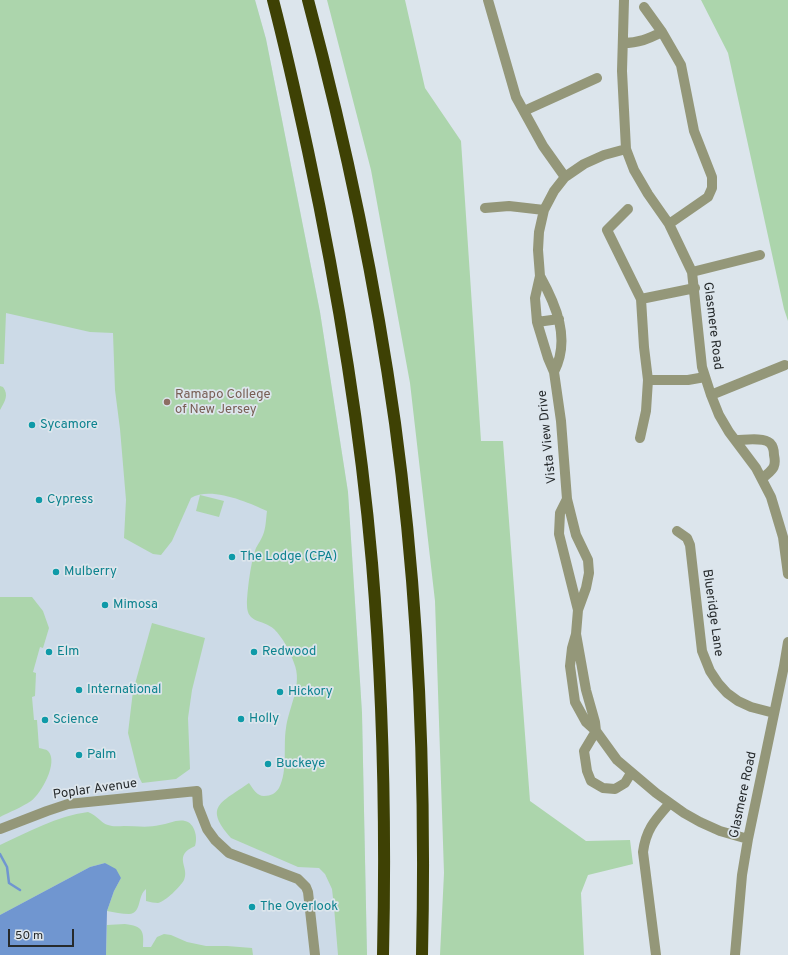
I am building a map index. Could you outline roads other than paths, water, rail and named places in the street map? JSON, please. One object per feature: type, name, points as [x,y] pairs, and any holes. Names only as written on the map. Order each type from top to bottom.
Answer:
[{"type":"highway","points":[[273,0],[292,79],[335,285],[352,396],[367,511],[376,610],[381,710],[384,851],[383,955]]},
{"type":"highway","points":[[308,0],[341,131],[366,249],[388,376],[400,466],[412,579],[420,701],[423,807],[422,955]]},
{"type":"street","points":[[488,0],[516,97],[543,146],[565,177]]},
{"type":"street","name":"Glasmere Road","points":[[624,0],[622,71],[626,149],[634,170],[648,194],[669,224],[692,272],[702,367],[705,377],[719,415],[762,478],[771,497],[786,537],[788,574]]},
{"type":"street","points":[[644,7],[662,32],[681,65],[694,131],[712,177],[712,188],[708,197],[669,224]]},
{"type":"street","points":[[623,43],[636,43],[662,32]]},
{"type":"street","points":[[524,112],[598,78]]},
{"type":"street","name":"Vista View Drive","points":[[626,149],[604,155],[584,164],[565,177],[554,191],[544,210],[539,232],[538,250],[540,276],[535,298],[537,322],[554,372],[561,421],[567,499],[576,535],[588,560],[589,573],[586,588],[578,610],[576,634],[572,648],[570,666],[575,702],[586,722],[596,731],[617,760],[670,804],[700,822],[720,831],[748,838]]},
{"type":"street","points":[[485,208],[509,206],[544,210]]},
{"type":"street","points":[[628,209],[607,230],[641,299],[648,380],[646,411],[640,438]]},
{"type":"street","points":[[692,272],[760,254]]},
{"type":"street","name":"Vista View Drive","points":[[540,276],[559,319],[562,334],[561,352],[558,365],[554,372]]},
{"type":"street","points":[[641,299],[694,288]]},
{"type":"street","points":[[537,322],[559,319]]},
{"type":"street","points":[[711,395],[785,365]]},
{"type":"street","points":[[648,380],[688,380],[705,377]]},
{"type":"street","points":[[736,440],[760,440],[769,442],[773,447],[776,462],[775,467],[762,478]]},
{"type":"street","name":"Vista View Drive","points":[[567,499],[560,513],[559,534],[578,610]]},
{"type":"street","name":"Blueridge Lane","points":[[678,531],[687,538],[690,544],[702,651],[710,671],[723,688],[738,701],[751,707],[774,713]]},
{"type":"street","name":"Vista View Drive","points":[[576,634],[586,690],[596,731]]},
{"type":"street","name":"Glasmere Road","points":[[735,955],[742,875],[748,838],[774,713],[786,667],[788,642]]},
{"type":"street","points":[[596,731],[584,751],[590,780],[603,788],[615,789],[625,783],[631,773]]},
{"type":"street","name":"Poplar Avenue","points":[[0,829],[47,810],[68,804],[197,791],[198,806],[207,829],[215,840],[229,853],[298,879],[306,887],[308,892],[315,955]]},
{"type":"street","points":[[656,955],[643,852],[648,830],[654,821],[670,804]]},
{"type":"water","points":[[105,863],[116,869],[121,878],[114,891],[107,911],[106,955],[0,955],[0,915],[90,867]]},
{"type":"waterway","points":[[0,854],[7,867],[9,883],[20,890]]},
{"type":"place","name":"Ramapo College of New Jersey","points":[[167,402]]},
{"type":"place","name":"Sycamore","points":[[32,425]]},
{"type":"place","name":"Cypress","points":[[39,500]]},
{"type":"place","name":"The Lodge (CPA)","points":[[232,557]]},
{"type":"place","name":"Mulberry","points":[[56,572]]},
{"type":"place","name":"Mimosa","points":[[105,605]]},
{"type":"place","name":"Elm","points":[[49,652]]},
{"type":"place","name":"Redwood","points":[[254,652]]},
{"type":"place","name":"International","points":[[79,690]]},
{"type":"place","name":"Hickory","points":[[280,692]]},
{"type":"place","name":"Holly","points":[[241,719]]},
{"type":"place","name":"Science","points":[[45,720]]},
{"type":"place","name":"Palm","points":[[79,755]]},
{"type":"place","name":"Buckeye","points":[[268,764]]},
{"type":"place","name":"The Overlook","points":[[252,907]]}]
